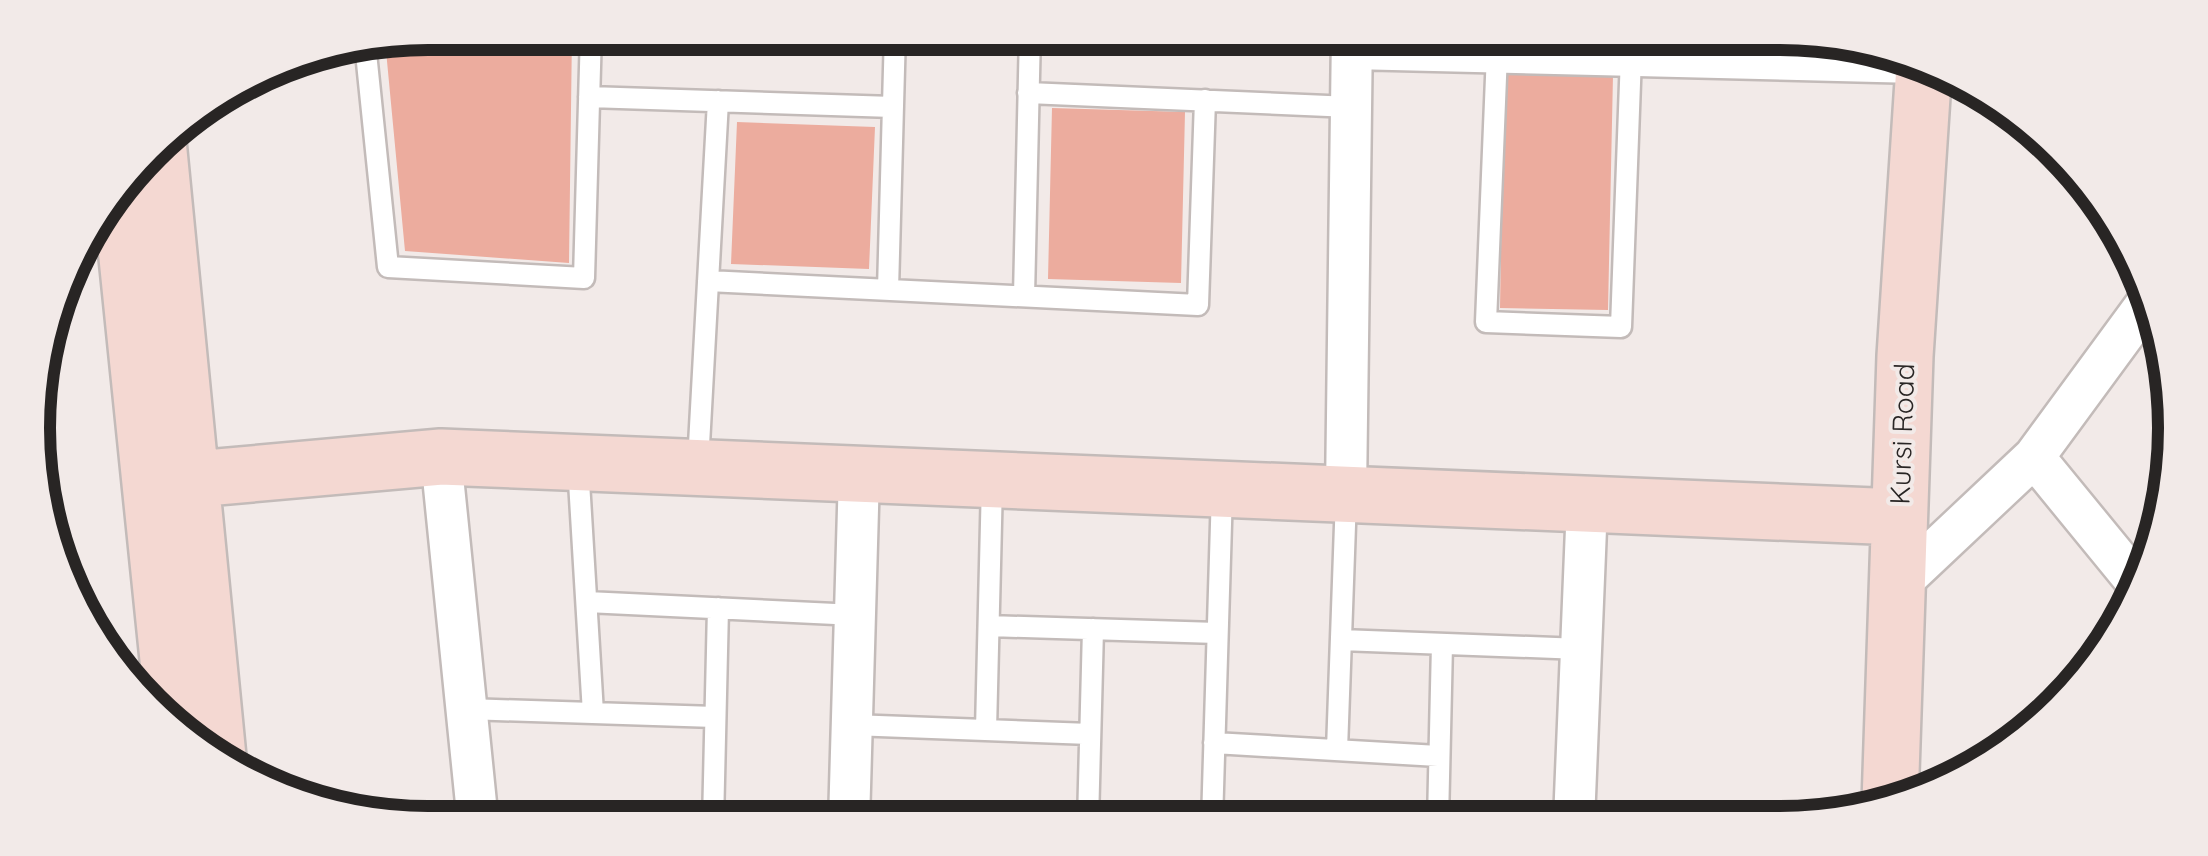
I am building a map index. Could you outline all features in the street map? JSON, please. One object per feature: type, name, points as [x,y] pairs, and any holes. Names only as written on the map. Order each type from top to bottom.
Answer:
[{"type":"street","points":[[1346,494],[1352,50]]},
{"type":"street","points":[[1470,50],[1881,64]]},
{"type":"street","name":"Kursi Road","points":[[1890,789],[1905,356],[1919,77]]},
{"type":"street","points":[[159,163],[174,707]]},
{"type":"street","points":[[123,205],[215,740]]},
{"type":"street","points":[[1897,586],[2034,457],[2140,313]]},
{"type":"street","points":[[2034,457],[2129,573]]},
{"type":"street","points":[[170,481],[440,458],[1899,516]]},
{"type":"street","points":[[440,458],[476,806]]},
{"type":"street","points":[[850,806],[860,474]]},
{"type":"street","points":[[1575,806],[1587,504]]},
{"type":"lane","points":[[366,55],[388,267],[584,278],[591,50]]},
{"type":"lane","points":[[888,290],[895,50]]},
{"type":"lane","points":[[1024,296],[1029,50]]},
{"type":"lane","points":[[1496,52],[1486,322],[1621,327],[1631,56]]},
{"type":"lane","points":[[1028,94],[1351,106]]},
{"type":"lane","points":[[590,96],[893,107]]},
{"type":"lane","points":[[708,281],[1198,305],[1205,100]]},
{"type":"lane","points":[[698,468],[718,101]]},
{"type":"lane","points":[[578,462],[594,713]]},
{"type":"lane","points":[[986,730],[992,480]]},
{"type":"lane","points":[[1212,806],[1222,489]]},
{"type":"lane","points":[[1337,750],[1346,494]]},
{"type":"lane","points":[[587,602],[856,615]]},
{"type":"lane","points":[[713,806],[718,608]]},
{"type":"lane","points":[[988,626],[1218,633]]},
{"type":"lane","points":[[1088,806],[1094,629]]},
{"type":"lane","points":[[1341,640],[1581,648]]},
{"type":"lane","points":[[1438,806],[1442,644]]},
{"type":"lane","points":[[466,709],[715,716]]},
{"type":"lane","points":[[852,725],[1090,734]]},
{"type":"lane","points":[[1214,743],[1438,756]]},
{"type":"shaded area","points":[[572,50],[569,263],[405,251],[386,52]]},
{"type":"shaded area","points":[[1504,73],[1613,75],[1608,310],[1500,308]]},
{"type":"shaded area","points":[[1052,108],[1185,112],[1181,283],[1048,279]]},
{"type":"shaded area","points":[[737,122],[875,127],[869,269],[731,264]]}]
